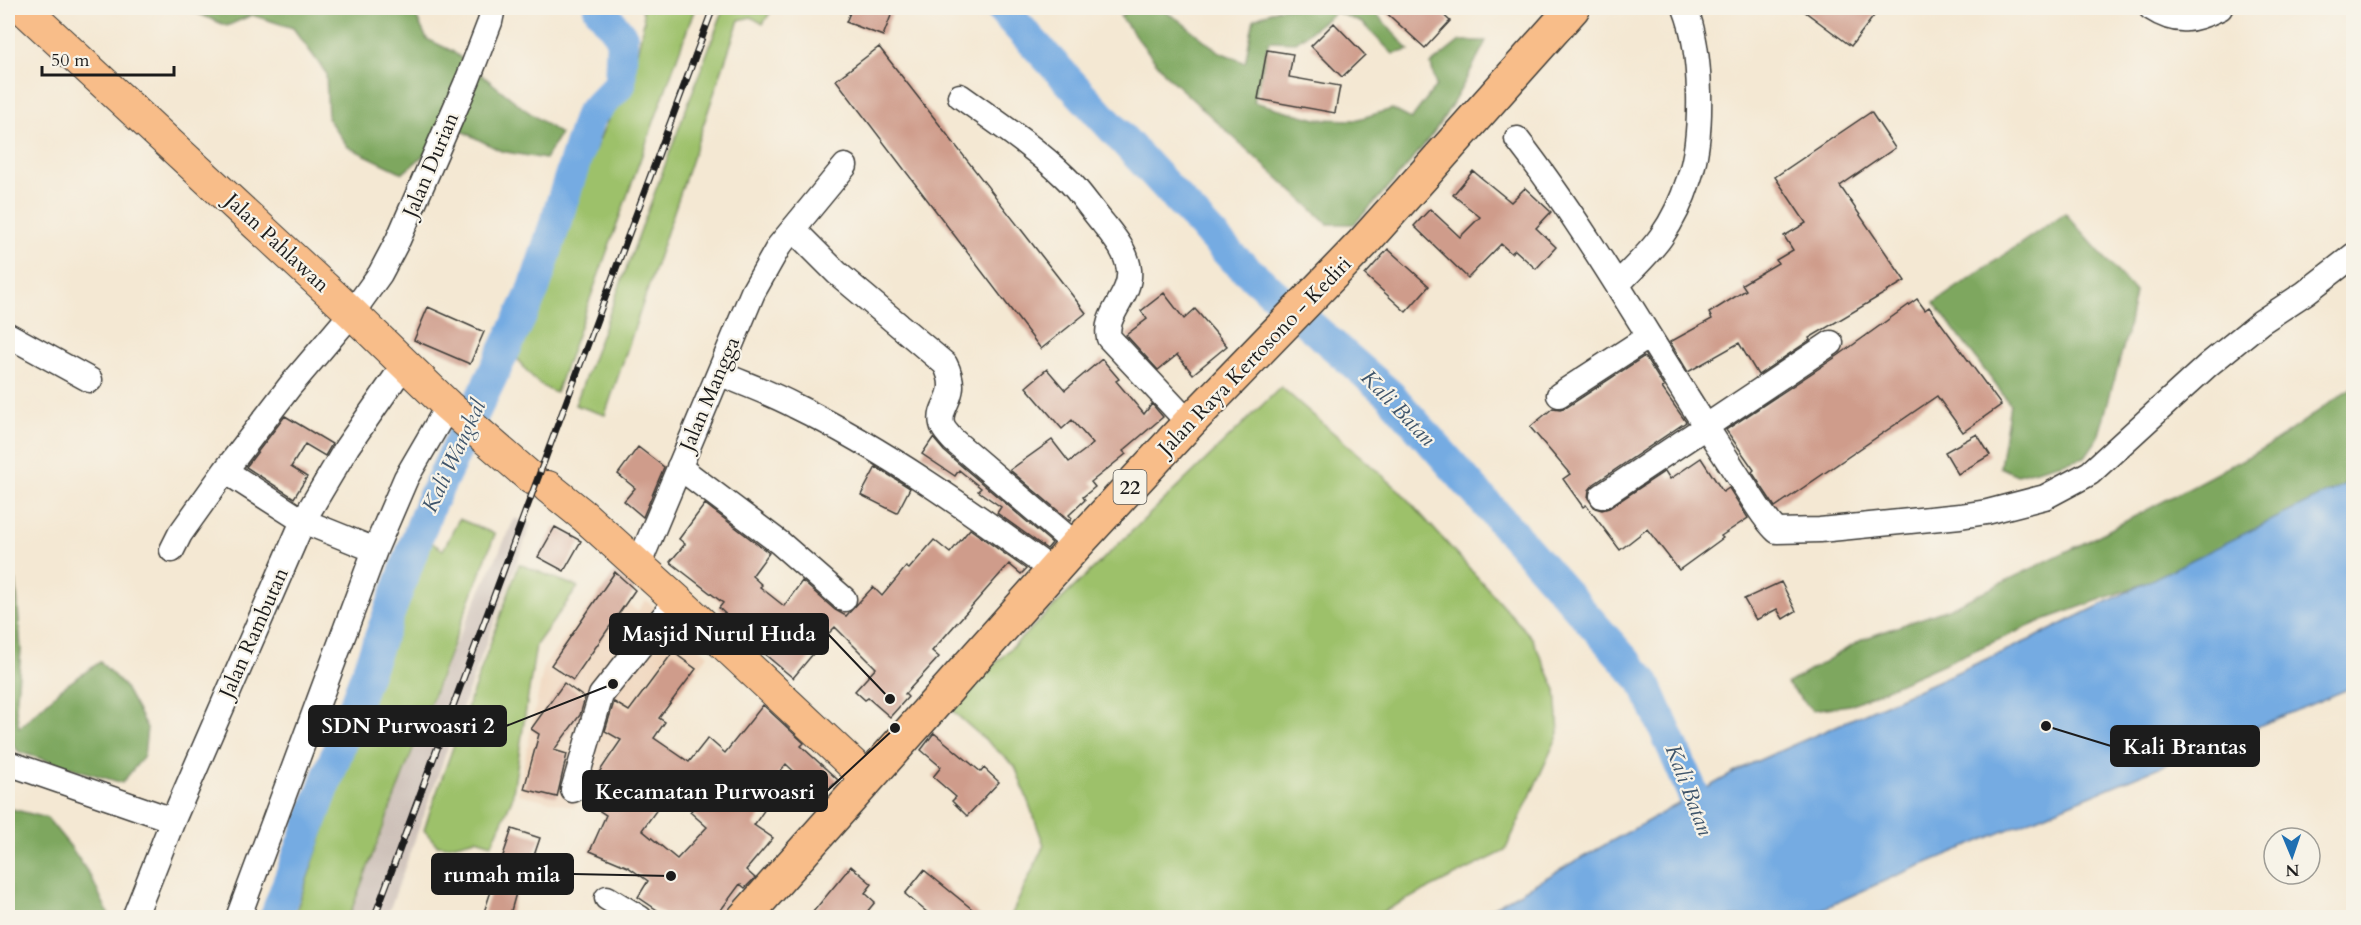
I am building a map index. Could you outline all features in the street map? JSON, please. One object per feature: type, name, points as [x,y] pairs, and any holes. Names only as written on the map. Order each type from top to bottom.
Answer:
[{"type":"highway","name":"Jalan Raya Kertosono - Kediri","points":[[744,918],[1053,570],[1379,226],[1573,8]]},
{"type":"main road","name":"Jalan Pahlawan","points":[[24,8],[453,410],[488,441],[584,516],[867,778]]},
{"type":"street","name":"Jalan Durian","points":[[172,549],[180,534],[225,471],[290,386],[352,313],[380,274],[398,240],[468,79],[490,22],[493,8]]},
{"type":"street","points":[[1618,284],[1661,237],[1689,179],[1695,155],[1698,96],[1696,57],[1692,25],[1685,8]]},
{"type":"street","points":[[2151,8],[2164,16],[2181,20],[2204,15],[2220,8]]},
{"type":"street","points":[[960,96],[1067,178],[1118,242],[1128,263],[1129,273],[1125,295],[1110,321],[1107,331],[1109,338],[1190,423]]},
{"type":"street","points":[[1517,139],[1618,284],[1648,337],[1706,427],[1765,517],[1778,531],[1820,530],[1960,516],[2045,498],[2090,473],[2208,365],[2261,322],[2305,293],[2354,255]]},
{"type":"street","name":"Jalan Mangga","points":[[638,566],[753,292],[779,246],[845,166]]},
{"type":"street","points":[[793,229],[837,273],[945,364],[951,378],[952,389],[941,421],[944,429],[953,440],[1076,545]]},
{"type":"street","points":[[8,335],[90,380]]},
{"type":"street","points":[[1558,395],[1648,337]]},
{"type":"street","points":[[1602,496],[1831,343]]},
{"type":"street","name":"Jalan Rambutan","points":[[134,918],[173,820],[303,521],[347,447],[404,365]]},
{"type":"street","points":[[719,373],[795,405],[847,434],[1000,532],[1053,570]]},
{"type":"street","points":[[237,918],[375,550],[406,478],[453,410]]},
{"type":"street","points":[[679,467],[780,543],[844,599]]},
{"type":"street","points":[[225,471],[303,521],[375,550]]},
{"type":"street","points":[[573,790],[601,694],[677,600]]},
{"type":"street","points":[[8,763],[173,820]]},
{"type":"street","points":[[607,898],[640,918]]},
{"type":"shaded area","points":[[515,518],[531,524],[387,917],[350,917],[451,653]]},
{"type":"shaded area","points":[[605,585],[637,611],[646,600],[708,655],[661,718],[643,704],[574,807],[518,794],[544,665]]},
{"type":"green space","points":[[185,8],[412,8],[427,39],[452,51],[523,108],[560,134],[545,159],[501,151],[456,128],[403,173],[348,147],[328,119],[326,73],[293,28],[252,15],[227,26]]},
{"type":"green space","points":[[642,8],[695,8],[556,393],[537,381],[513,353],[568,213],[638,49],[644,21]]},
{"type":"green space","points":[[724,8],[773,8],[763,24],[751,17],[739,20],[605,415],[575,405]]},
{"type":"green space","points":[[1134,8],[1159,8],[1179,20],[1218,51],[1245,63],[1254,19],[1280,8],[1374,8],[1373,10],[1409,50],[1393,54],[1362,23],[1336,12],[1296,42],[1269,41],[1254,102],[1316,119],[1355,120],[1392,109],[1411,119],[1436,86],[1431,64],[1460,41],[1486,41],[1448,111],[1405,169],[1354,224],[1328,224],[1167,76],[1120,16]]},
{"type":"green space","points":[[2065,213],[2135,292],[2127,334],[2098,438],[2085,457],[2017,475],[2000,467],[2010,404],[1934,303]]},
{"type":"green space","points":[[1281,387],[1399,490],[1532,638],[1556,690],[1559,733],[1505,851],[1372,917],[1010,918],[1044,845],[1015,766],[949,708]]},
{"type":"green space","points":[[2353,387],[2353,508],[2041,621],[1850,705],[1812,710],[1787,684],[1863,639],[1948,609],[2088,541],[2268,446]]},
{"type":"green space","points":[[459,519],[495,534],[349,917],[294,917],[425,538],[443,550]]},
{"type":"green space","points":[[519,564],[578,587],[536,645],[512,799],[492,844],[476,839],[447,846],[437,845],[424,830]]},
{"type":"green space","points":[[8,576],[16,581],[21,650],[16,708],[19,728],[62,688],[100,662],[124,686],[147,728],[144,756],[122,783],[19,752],[8,739]]},
{"type":"green space","points":[[8,808],[47,818],[91,877],[110,917],[8,917]]},
{"type":"water","points":[[2353,480],[2353,687],[1893,877],[1805,917],[1476,917],[1746,766],[2036,637]]},
{"type":"building","points":[[852,8],[879,8],[892,13],[883,36],[846,22]]},
{"type":"building","points":[[1381,8],[1436,8],[1450,21],[1425,48]]},
{"type":"building","points":[[1800,8],[1880,8],[1851,46]]},
{"type":"building","points":[[1334,23],[1365,55],[1342,77],[1311,46]]},
{"type":"building","points":[[879,47],[1086,313],[1041,349],[836,80]]},
{"type":"building","points":[[1267,50],[1293,54],[1289,77],[1340,86],[1335,113],[1258,99]]},
{"type":"building","points":[[1871,112],[1895,148],[1840,186],[1905,281],[1809,338],[1810,340],[1758,375],[1739,343],[1688,372],[1670,342],[1712,319],[1709,313],[1746,290],[1742,284],[1778,263],[1776,260],[1793,250],[1784,236],[1806,223],[1775,177]]},
{"type":"building","points":[[1473,171],[1511,202],[1525,188],[1551,212],[1536,228],[1556,247],[1536,269],[1515,250],[1511,253],[1501,244],[1468,278],[1414,226],[1430,209],[1460,237],[1480,217],[1453,195]]},
{"type":"building","points":[[1388,249],[1429,286],[1406,312],[1365,275]]},
{"type":"building","points":[[1164,293],[1184,319],[1195,309],[1227,346],[1193,374],[1177,355],[1158,370],[1126,335],[1147,319],[1141,311]]},
{"type":"building","points":[[1917,299],[1925,310],[1929,307],[2001,405],[1963,432],[1937,396],[1775,507],[1752,472],[1754,470],[1726,430],[1839,355]]},
{"type":"building","points":[[428,307],[484,332],[470,364],[414,340]]},
{"type":"building","points":[[1643,357],[1646,358],[1664,387],[1662,388],[1686,422],[1594,484],[1589,490],[1588,498],[1595,508],[1602,510],[1609,508],[1665,471],[1670,479],[1701,458],[1723,492],[1729,488],[1748,518],[1721,536],[1723,538],[1679,570],[1647,529],[1620,550],[1586,505],[1583,507],[1563,479],[1570,474],[1530,427],[1553,408],[1567,407]]},
{"type":"building","points":[[1102,359],[1119,379],[1116,381],[1144,414],[1152,404],[1163,417],[1123,451],[1126,454],[1091,482],[1095,487],[1083,497],[1085,500],[1069,515],[1072,518],[1070,521],[1010,470],[1052,440],[1069,462],[1093,444],[1072,420],[1062,429],[1026,387],[1047,369],[1065,390]]},
{"type":"building","points":[[285,416],[332,444],[325,456],[305,444],[291,467],[307,477],[294,498],[246,467]]},
{"type":"building","points":[[1977,434],[1990,455],[1958,474],[1945,452]]},
{"type":"building","points":[[933,438],[944,451],[1052,543],[1047,549],[997,513],[1001,507],[978,491],[981,488],[959,470],[955,476],[922,454]]},
{"type":"building","points":[[638,447],[664,467],[643,517],[624,501],[635,488],[618,474]]},
{"type":"building","points":[[876,467],[910,488],[897,513],[861,495]]},
{"type":"building","points":[[705,504],[769,553],[752,576],[762,585],[760,587],[784,606],[802,581],[835,610],[846,616],[873,587],[882,596],[906,567],[909,569],[934,540],[950,553],[970,529],[1026,569],[1021,574],[1009,564],[932,651],[939,657],[905,694],[908,697],[890,717],[868,698],[865,700],[855,691],[876,668],[835,627],[810,652],[813,654],[793,678],[730,625],[733,621],[719,608],[723,603],[670,562],[685,544],[679,539]]},
{"type":"building","points":[[555,527],[581,541],[564,571],[538,557]]},
{"type":"building","points":[[615,572],[635,590],[573,680],[551,665]]},
{"type":"building","points":[[1781,582],[1796,611],[1783,619],[1777,609],[1756,620],[1744,599]]},
{"type":"building","points":[[673,652],[696,669],[659,718],[665,722],[654,738],[689,762],[708,738],[725,753],[763,705],[804,743],[801,746],[838,780],[821,797],[786,764],[765,790],[774,796],[754,825],[773,838],[746,870],[755,878],[745,888],[740,884],[715,918],[669,918],[638,897],[648,881],[628,867],[590,851],[606,815],[583,800],[589,787],[621,740],[605,731],[614,702],[629,711]],"holes":[[[676,783],[700,800],[690,812],[707,827],[677,859],[642,830]]]},
{"type":"building","points":[[564,683],[585,698],[580,715],[554,750],[567,754],[557,797],[524,789],[539,734],[531,729]]},
{"type":"building","points":[[934,733],[981,772],[984,768],[999,782],[967,816],[952,801],[956,797],[933,777],[941,767],[921,750]]},
{"type":"building","points":[[512,829],[540,838],[523,888],[518,886],[509,918],[501,918],[484,912]]},
{"type":"building","points":[[851,866],[872,884],[865,893],[875,902],[862,918],[808,918]]},
{"type":"building","points":[[924,870],[983,918],[934,918],[905,894]]},
{"type":"waterway","name":"Kali Wangkal","points":[[275,918],[430,504],[534,289],[590,115],[620,84],[622,37],[599,8]]},
{"type":"waterway","name":"Kali Batan","points":[[1001,8],[1231,256],[1391,396],[1644,682],[1697,803],[1707,834]]},
{"type":"railway","points":[[374,918],[713,8]]},
{"type":"place","name":"SDN Purwoasri 2","points":[[613,684]]},
{"type":"place","name":"Masjid Nurul Huda","points":[[890,699]]},
{"type":"place","name":"Kali Brantas","points":[[2046,726]]},
{"type":"place","name":"Kecamatan Purwoasri","points":[[895,728]]},
{"type":"place","name":"rumah mila","points":[[671,876]]}]
